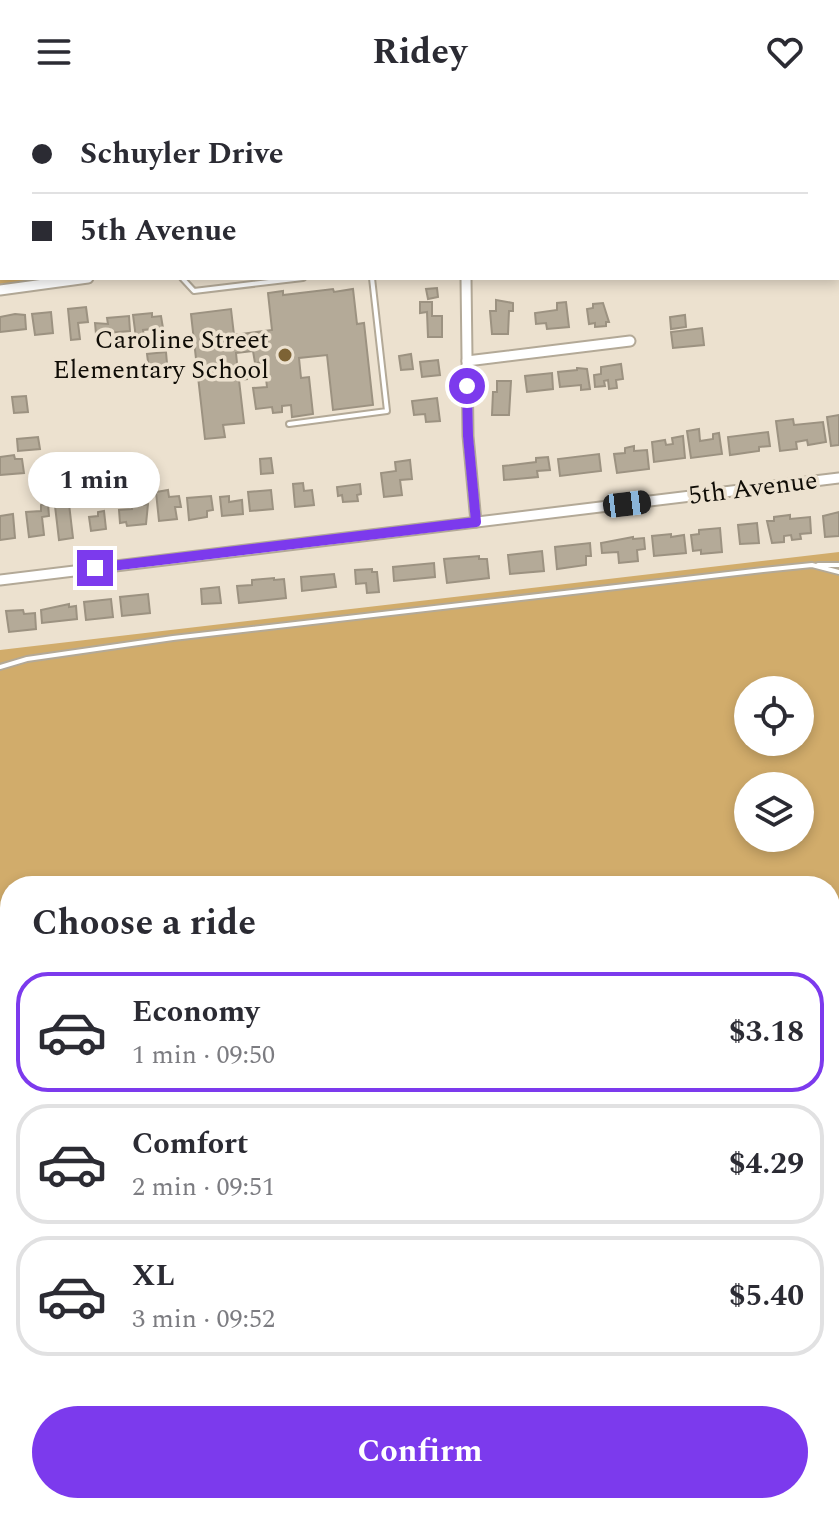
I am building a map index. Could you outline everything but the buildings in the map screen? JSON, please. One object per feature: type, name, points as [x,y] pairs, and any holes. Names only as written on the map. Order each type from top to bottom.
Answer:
[{"type":"street","points":[[0,290],[73,280]]},
{"type":"street","points":[[466,280],[468,436],[476,522]]},
{"type":"street","points":[[467,361],[630,341]]},
{"type":"street","name":"5th Avenue","points":[[0,580],[839,478]]},
{"type":"lane","points":[[184,280],[194,291],[286,280]]},
{"type":"lane","points":[[289,424],[387,411],[372,280]]},
{"type":"lane","points":[[812,565],[839,572]]},
{"type":"lane","points":[[0,667],[27,659],[173,638],[812,565],[839,565]]},
{"type":"shaded area","points":[[0,280],[34,280],[0,284]]},
{"type":"shaded area","points":[[839,552],[839,876],[0,876],[0,650]]},
{"type":"place","name":"Caroline Street Elementary School","points":[[285,355]]},
{"type":"route","points":[[95,568],[476,522],[467,386]]}]
